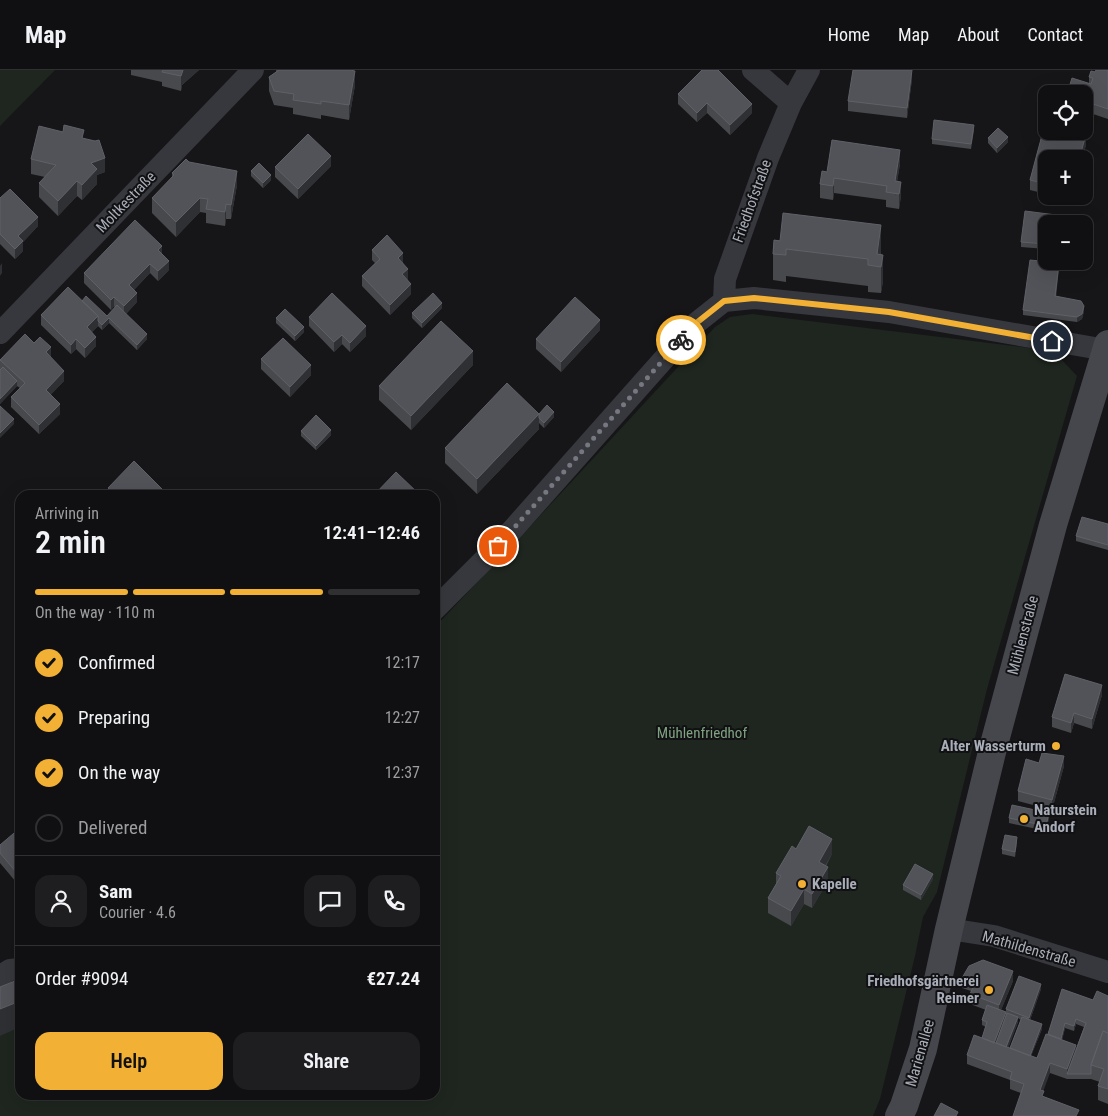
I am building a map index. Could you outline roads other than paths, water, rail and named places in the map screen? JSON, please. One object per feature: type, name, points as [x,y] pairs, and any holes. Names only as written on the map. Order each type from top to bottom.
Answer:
[{"type":"main road","name":"Mühlenstraße","points":[[949,930],[992,752],[1053,526],[1107,347]]},
{"type":"main road","name":"Marienallee","points":[[899,1116],[923,1049],[949,930]]},
{"type":"street","name":"Moltkestraße","points":[[0,333],[253,70]]},
{"type":"street","points":[[753,70],[791,103]]},
{"type":"street","name":"Friedhofstraße","points":[[724,301],[725,279],[733,252],[768,158],[791,103],[809,70]]},
{"type":"street","points":[[440,604],[498,546],[695,324],[724,301],[754,298],[889,312],[1107,347]]},
{"type":"street","name":"Mathildenstraße","points":[[949,930],[994,936],[1108,972]]},
{"type":"place","name":"Alter Wasserturm","points":[[1056,746]]},
{"type":"place","name":"Naturstein Andorf","points":[[1024,819]]},
{"type":"place","name":"Kapelle","points":[[802,884]]},
{"type":"place","name":"Friedhofsgärtnerei Reimer","points":[[989,990]]},
{"type":"park label","name":"Mühlenfriedhof","points":[[702,733]]}]
